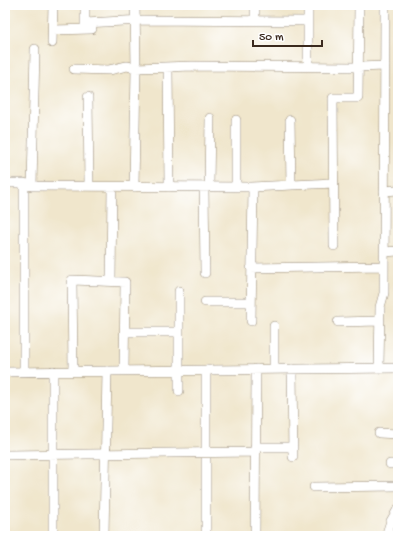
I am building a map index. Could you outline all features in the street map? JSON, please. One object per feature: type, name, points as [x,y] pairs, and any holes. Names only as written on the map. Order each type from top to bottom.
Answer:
[{"type":"street","points":[[52,43],[53,5]]},
{"type":"street","points":[[85,5],[87,27]]},
{"type":"street","points":[[134,187],[136,68],[135,5]]},
{"type":"street","points":[[255,5],[255,20]]},
{"type":"street","points":[[308,5],[308,66]]},
{"type":"street","points":[[334,246],[333,98],[358,98],[359,5]]},
{"type":"street","points":[[379,368],[380,307],[384,293],[385,5]]},
{"type":"street","points":[[53,30],[135,20],[308,21]]},
{"type":"street","points":[[24,372],[28,185],[35,49]]},
{"type":"street","points":[[74,69],[109,70],[127,66],[136,68],[385,66]]},
{"type":"street","points":[[168,67],[168,187]]},
{"type":"street","points":[[88,97],[89,186]]},
{"type":"street","points":[[205,273],[206,187],[210,118]]},
{"type":"street","points":[[236,120],[236,187]]},
{"type":"street","points":[[290,120],[291,185]]},
{"type":"street","points":[[5,183],[112,187],[253,187],[334,183]]},
{"type":"street","points":[[111,281],[112,187]]},
{"type":"street","points":[[251,320],[253,187]]},
{"type":"street","points":[[384,191],[398,190]]},
{"type":"street","points":[[384,252],[398,252]]},
{"type":"street","points":[[251,268],[384,266]]},
{"type":"street","points":[[73,371],[72,280],[125,282],[124,370]]},
{"type":"street","points":[[179,291],[179,391]]},
{"type":"street","points":[[205,302],[251,302]]},
{"type":"street","points":[[338,322],[350,323],[380,321]]},
{"type":"street","points":[[274,326],[274,369]]},
{"type":"street","points":[[125,332],[179,332]]},
{"type":"street","points":[[292,368],[293,457]]},
{"type":"street","points":[[5,372],[398,368]]},
{"type":"street","points":[[255,536],[256,369]]},
{"type":"street","points":[[206,370],[206,536]]},
{"type":"street","points":[[104,536],[107,371]]},
{"type":"street","points":[[53,536],[54,372]]},
{"type":"street","points":[[379,433],[398,434]]},
{"type":"street","points":[[5,455],[206,452],[293,447]]},
{"type":"street","points":[[314,487],[398,486]]},
{"type":"street","points":[[386,536],[396,516]]}]
